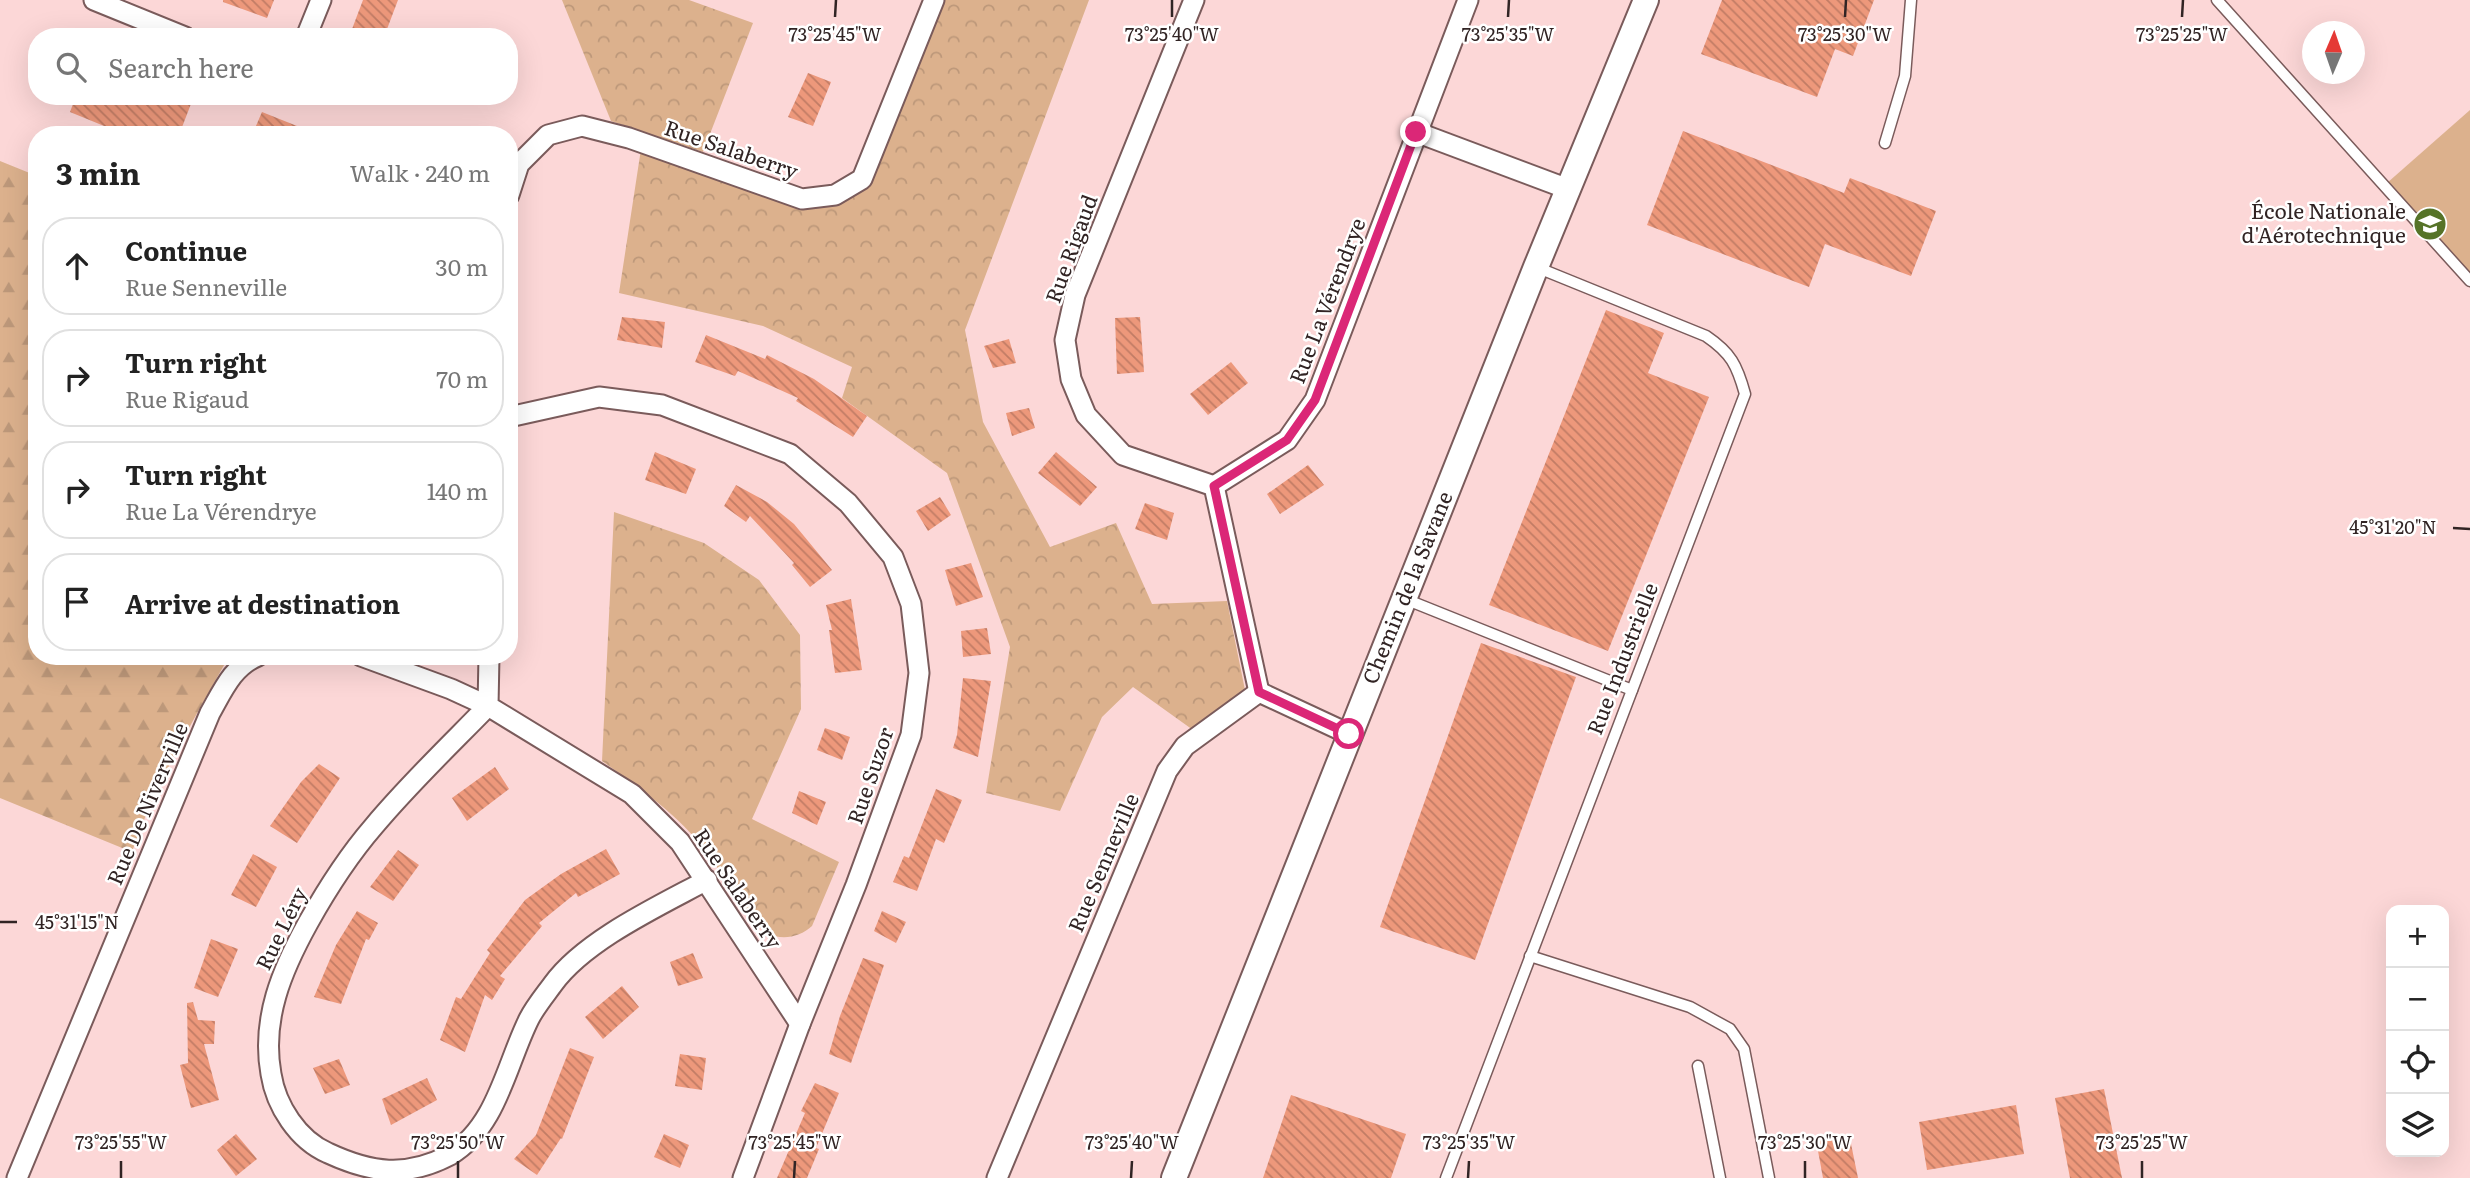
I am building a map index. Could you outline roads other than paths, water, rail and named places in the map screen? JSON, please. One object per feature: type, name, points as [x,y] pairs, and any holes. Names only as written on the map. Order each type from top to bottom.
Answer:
[{"type":"street","points":[[94,0],[163,28]]},
{"type":"street","points":[[310,28],[321,0]]},
{"type":"street","name":"Rue Salaberry","points":[[518,167],[548,135],[582,126],[629,138],[802,199],[835,195],[862,179],[934,0]]},
{"type":"street","name":"Rue Rigaud","points":[[1194,0],[1075,295],[1065,340],[1071,379],[1086,415],[1123,455],[1214,486]]},
{"type":"street","name":"Rue La Vérendrye","points":[[1214,486],[1287,440],[1315,400],[1468,0]]},
{"type":"street","name":"Chemin de la Savane","points":[[1174,1178],[1536,267],[1646,0]]},
{"type":"street","points":[[1416,132],[1568,189]]},
{"type":"street","name":"Rue Suzor","points":[[518,415],[600,397],[662,405],[790,454],[848,503],[893,557],[911,604],[919,673],[911,735],[743,1178]]},
{"type":"street","points":[[1214,486],[1259,692],[1349,734]]},
{"type":"street","name":"Rue De Niverville","points":[[17,1178],[210,713],[229,679],[243,665]]},
{"type":"street","points":[[385,665],[451,689],[488,706],[489,665]]},
{"type":"street","name":"Rue Senneville","points":[[997,1178],[1167,771],[1185,746],[1259,692]]},
{"type":"street","name":"Rue Salaberry","points":[[488,706],[632,794],[680,842],[800,1024]]},
{"type":"street","name":"Rue Léry","points":[[488,706],[374,826],[330,884],[288,958],[272,1005],[267,1053],[273,1090],[288,1121],[322,1151],[354,1165],[393,1172],[422,1167],[449,1155],[473,1138],[488,1114],[530,1018],[555,981],[589,949],[646,913],[707,880]]},
{"type":"lane","points":[[1885,143],[1905,76],[1912,0]]},
{"type":"lane","points":[[2217,0],[2470,281]]},
{"type":"lane","name":"Rue Industrielle","points":[[1446,1178],[1745,394],[1737,366],[1723,348],[1706,336],[1536,267]]},
{"type":"lane","points":[[1404,598],[1632,690]]},
{"type":"lane","points":[[1531,956],[1690,1007],[1730,1029],[1744,1049],[1769,1178]]},
{"type":"lane","points":[[1698,1066],[1720,1178]]},
{"type":"place","name":"École Nationale d'Aérotechnique","points":[[2430,224]]}]
